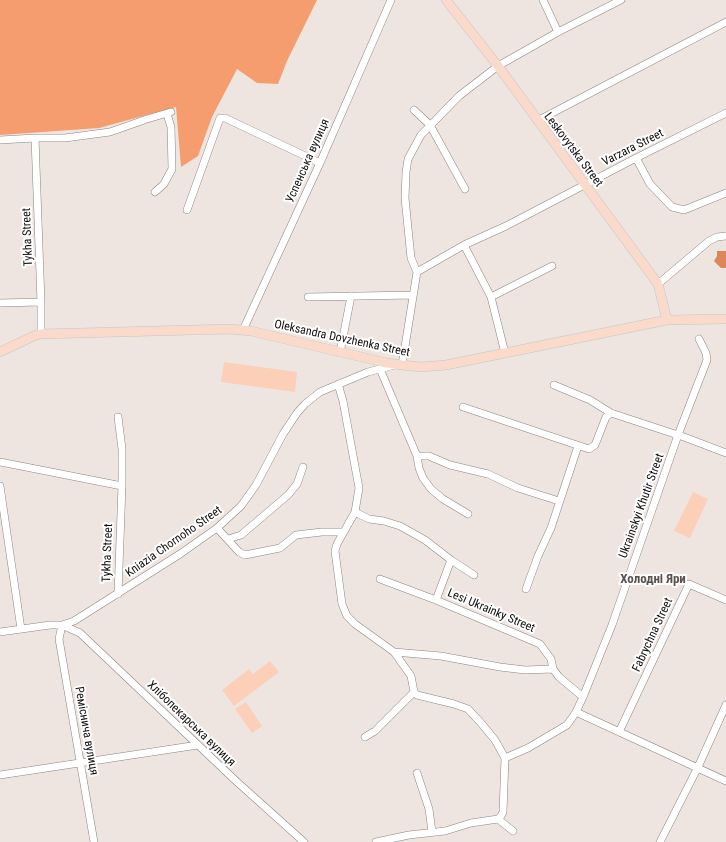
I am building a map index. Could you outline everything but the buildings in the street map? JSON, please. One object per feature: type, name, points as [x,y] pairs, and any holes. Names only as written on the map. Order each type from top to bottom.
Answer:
[{"type":"main road","name":"Leskovytska Street","points":[[446,0],[498,66],[537,122],[658,284],[667,320]]},
{"type":"main road","name":"Oleksandra Dovzhenka Street","points":[[0,352],[41,334],[230,329],[244,330],[400,365],[421,367],[446,365],[667,320],[726,320]]},
{"type":"street","name":"Успенська вулиця","points":[[244,330],[391,0]]},
{"type":"street","points":[[543,0],[558,32]]},
{"type":"street","points":[[400,365],[417,272],[410,252],[405,198],[406,172],[408,159],[421,135],[459,96],[498,66],[558,32],[621,0]]},
{"type":"street","points":[[537,122],[726,22]]},
{"type":"street","points":[[414,110],[430,125],[465,189]]},
{"type":"street","points":[[0,140],[65,138],[110,132],[169,113],[171,127],[172,169],[164,184],[155,192]]},
{"type":"street","name":"Varzara Street","points":[[417,272],[464,245],[506,226],[726,113]]},
{"type":"street","points":[[187,210],[220,118],[225,118],[320,162]]},
{"type":"street","name":"Tykha Street","points":[[35,138],[41,334]]},
{"type":"street","points":[[636,158],[650,184],[672,207],[684,210],[726,194]]},
{"type":"street","points":[[658,284],[709,241],[717,237],[726,236]]},
{"type":"street","points":[[464,245],[491,297],[505,353]]},
{"type":"street","points":[[491,297],[552,266]]},
{"type":"street","points":[[308,297],[412,295]]},
{"type":"street","points":[[340,352],[351,296]]},
{"type":"street","points":[[0,303],[41,302]]},
{"type":"street","name":"Ukrainskyi Khutir Street","points":[[505,758],[528,748],[567,725],[576,712],[583,697],[612,625],[678,435],[707,360],[706,353],[699,339]]},
{"type":"street","name":"Kniazia Chornoho Street","points":[[0,632],[62,625],[74,620],[118,594],[217,528],[241,506],[256,485],[283,434],[305,404],[320,392],[338,384],[368,372],[400,365]]},
{"type":"street","points":[[380,369],[417,456],[419,468],[423,478],[431,489],[443,499],[468,514]]},
{"type":"street","points":[[338,384],[343,401],[359,488],[355,512],[343,532],[335,551],[342,604],[347,616],[355,624],[394,652],[411,676],[414,692],[417,695],[468,709],[482,723],[495,740],[505,758],[503,812],[498,819],[471,823],[445,832],[409,835],[376,842]]},
{"type":"street","points":[[554,385],[590,400],[611,413],[678,435],[726,453]]},
{"type":"street","points":[[463,407],[589,449],[595,445],[606,417],[611,413]]},
{"type":"street","name":"Tykha Street","points":[[118,418],[122,449],[118,594]]},
{"type":"street","points":[[526,589],[550,528],[578,446]]},
{"type":"street","points":[[417,456],[429,456],[450,465],[488,474],[518,488],[559,501]]},
{"type":"street","points":[[0,462],[122,486]]},
{"type":"street","points":[[228,539],[241,535],[288,495],[297,484],[303,467]]},
{"type":"street","points":[[0,486],[1,504],[21,629]]},
{"type":"street","points":[[355,512],[370,519],[384,521],[400,526],[424,540],[474,575]]},
{"type":"street","points":[[217,528],[239,552],[246,555],[280,548],[296,535],[322,532],[343,532]]},
{"type":"street","name":"Lesi Ukrainky Street","points":[[436,600],[452,560]]},
{"type":"street","name":"Lesi Ukrainky Street","points":[[380,579],[436,600],[540,644],[551,659],[553,669],[559,677],[583,697]]},
{"type":"street","name":"Fabrychna Street","points":[[619,732],[689,584],[726,600]]},
{"type":"street","name":"Хлібопекарська вулиця","points":[[62,625],[80,633],[198,746],[304,842]]},
{"type":"street","name":"Реміснича вулиця","points":[[62,625],[59,639],[94,842]]},
{"type":"street","points":[[394,652],[441,656],[525,670],[553,669]]},
{"type":"street","points":[[365,737],[375,731],[414,692]]},
{"type":"street","points":[[660,842],[698,767],[726,705]]},
{"type":"street","points":[[576,712],[726,781]]},
{"type":"street","points":[[0,775],[198,746]]},
{"type":"street","points":[[417,773],[429,809],[432,832]]},
{"type":"street","points":[[498,819],[513,831]]},
{"type":"shaded area","points":[[0,0],[317,0],[287,61],[278,84],[257,83],[237,69],[212,117],[198,156],[181,167],[176,107],[99,128],[0,135]]},
{"type":"shaded area","points":[[717,251],[726,251],[726,268],[721,268],[714,261],[717,256]]},
{"type":"shaded area","points":[[224,362],[297,372],[295,392],[221,382]]},
{"type":"shaded area","points":[[693,492],[708,499],[690,538],[674,531]]},
{"type":"shaded area","points":[[270,661],[279,672],[234,706],[222,690],[249,669],[253,674]]},
{"type":"shaded area","points":[[246,702],[262,726],[252,733],[235,709]]},
{"type":"district","name":"Холодні Яри","points":[[653,580]]}]
